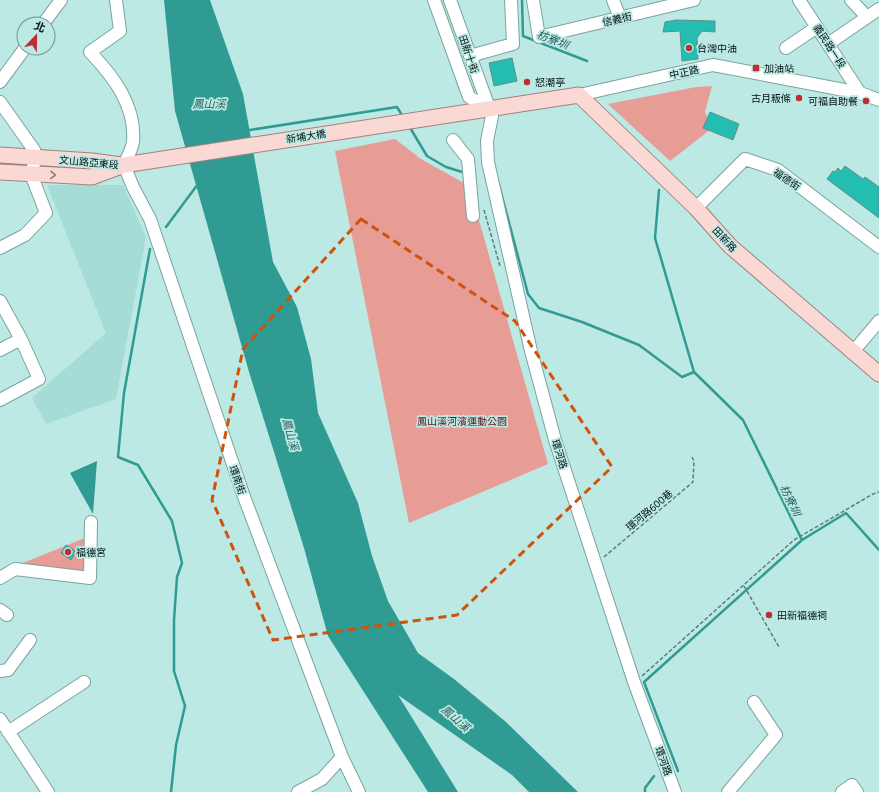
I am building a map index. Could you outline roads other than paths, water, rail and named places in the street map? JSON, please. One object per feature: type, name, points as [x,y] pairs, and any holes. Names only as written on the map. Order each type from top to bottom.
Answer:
[{"type":"main road","name":"中正路","points":[[488,108],[580,95]]},
{"type":"main road","name":"田新路","points":[[580,95],[696,208],[730,246],[852,353],[879,374]]},
{"type":"main road","name":"新埔大橋","points":[[124,165],[488,108]]},
{"type":"main road","name":"文山路亞東段","points":[[0,155],[92,161],[124,165]]},
{"type":"main road","name":"文山路亞東段","points":[[0,172],[92,177],[124,165]]},
{"type":"street","points":[[49,16],[61,0]]},
{"type":"street","points":[[116,0],[120,31],[90,52],[110,74],[130,110],[133,143],[124,165]]},
{"type":"street","points":[[434,0],[469,97],[488,108]]},
{"type":"street","name":"田新十街","points":[[450,0],[488,108]]},
{"type":"street","points":[[470,56],[513,44],[511,0]]},
{"type":"street","name":"信義街","points":[[534,0],[539,37],[694,0]]},
{"type":"street","points":[[613,0],[620,18]]},
{"type":"street","name":"義民路一段","points":[[799,0],[860,93]]},
{"type":"street","points":[[851,0],[867,17]]},
{"type":"street","points":[[828,44],[879,9]]},
{"type":"street","points":[[786,48],[817,27]]},
{"type":"street","points":[[0,82],[19,56]]},
{"type":"street","name":"中正路","points":[[580,95],[713,65],[860,93],[879,100]]},
{"type":"street","points":[[0,102],[34,150],[36,157],[31,174],[46,213],[25,235],[0,248]]},
{"type":"street","name":"環河路","points":[[488,108],[492,116],[487,141],[488,162],[531,351],[555,440],[634,682],[675,792]]},
{"type":"street","points":[[453,140],[468,159],[473,216]]},
{"type":"street","points":[[468,159],[488,162]]},
{"type":"street","name":"福德街","points":[[696,208],[745,159],[778,170],[879,247]]},
{"type":"street","name":"環南街","points":[[124,165],[133,187],[150,219],[243,494],[342,757],[359,792]]},
{"type":"street","points":[[0,301],[21,339],[39,379],[0,400]]},
{"type":"street","points":[[852,353],[879,321]]},
{"type":"street","points":[[0,350],[21,339]]},
{"type":"street","points":[[0,578],[15,569],[90,578],[91,522]]},
{"type":"street","points":[[0,670],[8,670],[30,640]]},
{"type":"street","points":[[8,732],[84,682]]},
{"type":"street","points":[[728,792],[776,735],[754,702]]},
{"type":"street","points":[[0,719],[48,792]]},
{"type":"street","points":[[298,792],[322,779],[342,757]]},
{"type":"street","points":[[842,792],[852,785],[857,792]]},
{"type":"water","name":"鳳山溪","points":[[164,0],[210,0],[243,94],[273,262],[297,307],[311,359],[318,413],[358,503],[372,556],[388,601],[418,653],[454,679],[506,722],[578,792],[529,792],[512,775],[398,695],[458,792],[428,792],[328,636],[304,548],[249,372],[175,111]]},
{"type":"water","points":[[97,461],[93,514],[70,473]]},
{"type":"waterway","name":"枋寮圳","points":[[522,0],[523,36],[587,61]]},
{"type":"waterway","points":[[250,130],[397,107],[403,117]]},
{"type":"waterway","points":[[409,126],[427,156],[446,167],[462,172]]},
{"type":"waterway","points":[[166,227],[198,184]]},
{"type":"waterway","points":[[499,185],[528,294],[539,308],[582,322],[639,345],[682,377],[694,372]]},
{"type":"waterway","name":"枋寮圳","points":[[659,190],[655,238],[694,372],[743,420],[802,540]]},
{"type":"waterway","points":[[150,249],[124,393],[118,457],[138,465],[172,521],[182,563],[177,577],[174,620],[174,671],[185,706],[176,745],[171,792]]},
{"type":"waterway","name":"枋寮圳","points":[[678,771],[644,682],[802,540],[846,513],[879,550]]},
{"type":"waterway","name":"枋寮圳","points":[[645,792],[645,788],[654,776]]},
{"type":"place","name":"台灣中油","points":[[689,48]]},
{"type":"place","name":"加油站","points":[[756,68]]},
{"type":"place","name":"怒潮亭","points":[[527,82]]},
{"type":"place","name":"古月粄條","points":[[799,98]]},
{"type":"place","name":"可福自助餐","points":[[866,101]]},
{"type":"place","name":"福德宮","points":[[68,552]]},
{"type":"place","name":"田新福德祠","points":[[769,615]]},
{"type":"park label","name":"鳳山溪河濱運動公園","points":[[462,421]]}]
